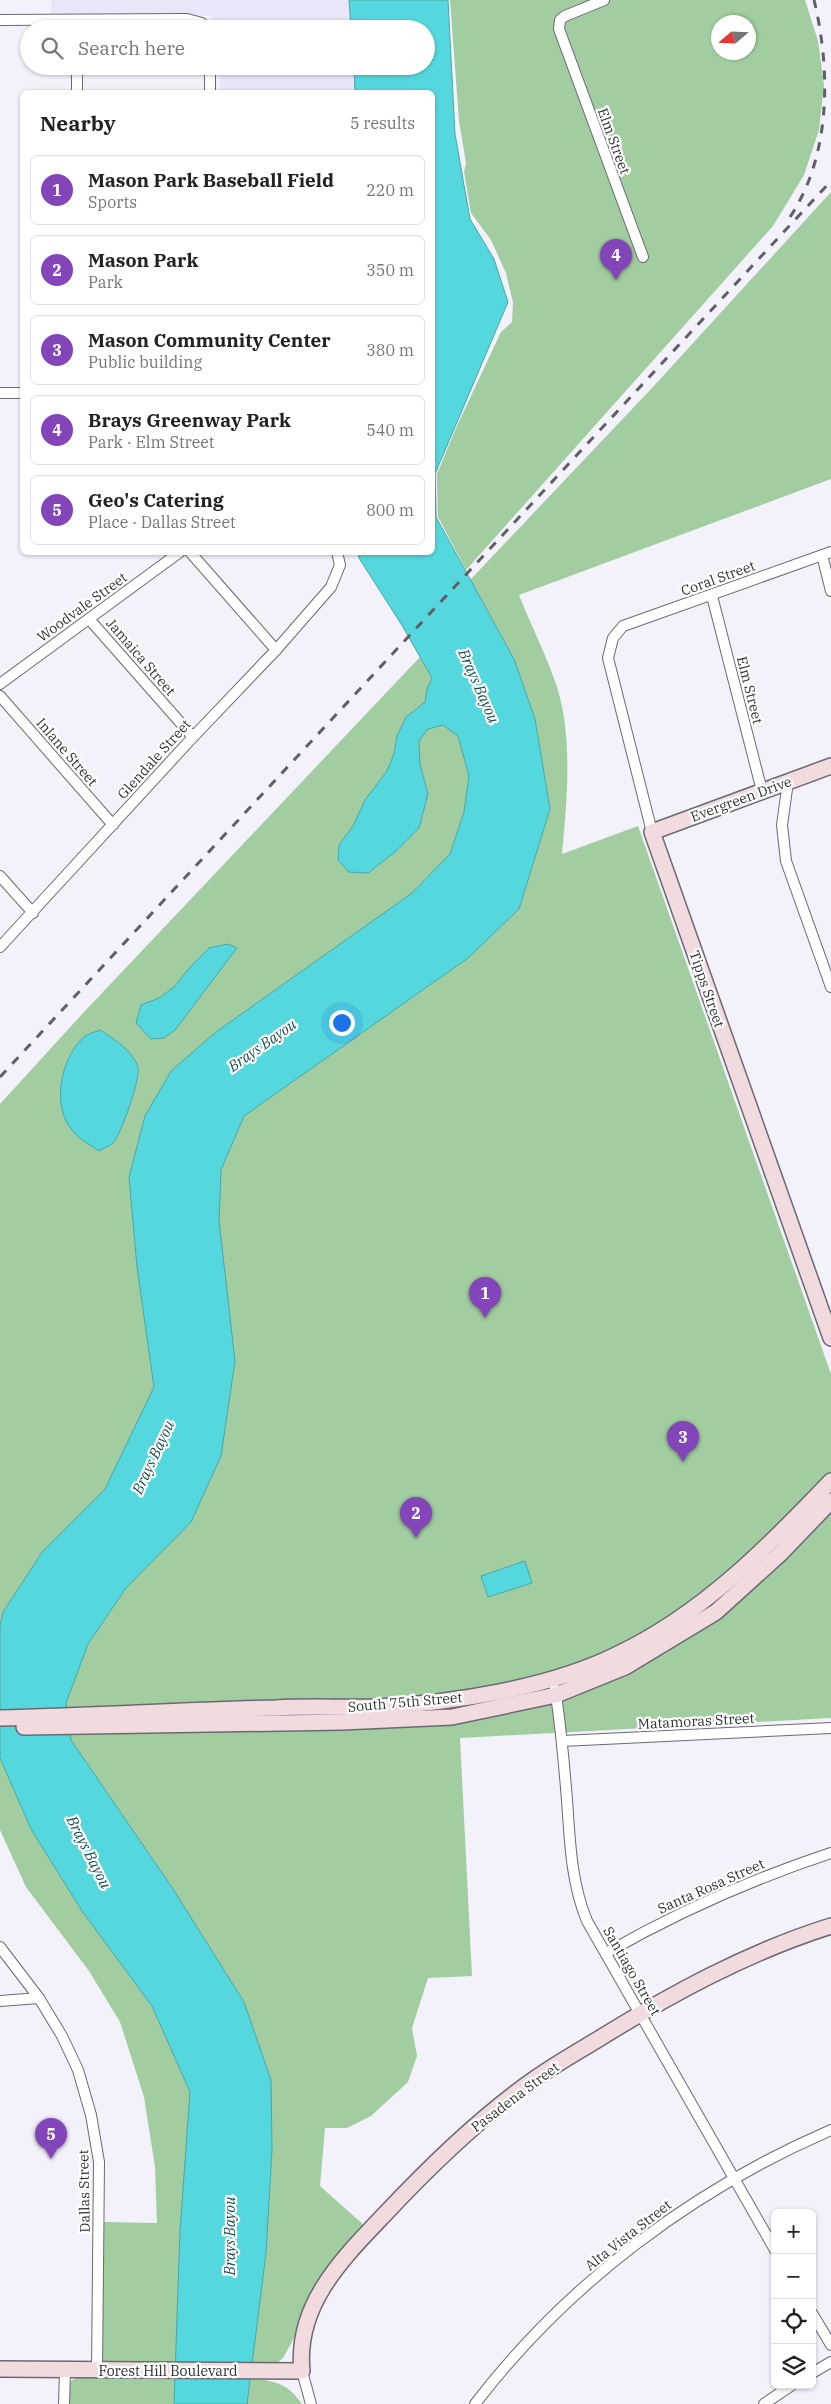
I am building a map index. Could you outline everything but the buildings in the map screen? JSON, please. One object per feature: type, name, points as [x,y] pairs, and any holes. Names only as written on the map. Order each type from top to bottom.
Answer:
[{"type":"main road","name":"Evergreen Drive","points":[[652,832],[831,766]]},
{"type":"main road","name":"Tipps Street","points":[[652,832],[831,1338]]},
{"type":"main road","name":"South 75th Street","points":[[0,1728],[276,1708],[376,1707],[451,1701],[553,1678],[619,1654],[673,1622],[706,1599],[771,1544],[831,1480]]},
{"type":"main road","name":"South 75th Street","points":[[0,1718],[94,1721],[342,1722],[452,1717],[556,1695],[625,1667],[716,1612],[780,1554],[831,1500]]},
{"type":"main road","points":[[706,1599],[716,1612]]},
{"type":"main road","name":"Pasadena Street","points":[[302,2371],[300,2350],[303,2332],[317,2295],[344,2258],[362,2238],[414,2182],[464,2136],[536,2078],[640,2013],[707,1977],[770,1948],[831,1926]]},
{"type":"main road","name":"Forest Hill Boulevard","points":[[0,2369],[65,2371],[302,2371]]},
{"type":"street","name":"Elm Street","points":[[604,0],[562,18],[559,26],[560,35],[642,257]]},
{"type":"street","points":[[0,20],[20,21]]},
{"type":"street","points":[[165,20],[191,20]]},
{"type":"street","points":[[76,90],[77,75]]},
{"type":"street","points":[[210,75],[210,90]]},
{"type":"street","points":[[0,393],[20,393]]},
{"type":"street","points":[[827,553],[831,591]]},
{"type":"street","name":"Coral Street","points":[[616,634],[624,626],[712,596],[827,553]]},
{"type":"street","name":"Woodvale Street","points":[[0,684],[176,555]]},
{"type":"street","points":[[193,555],[276,650]]},
{"type":"street","name":"Glendale Street","points":[[0,947],[193,737],[276,650],[329,590],[340,565],[338,555]]},
{"type":"street","name":"Elm Street","points":[[712,596],[762,791]]},
{"type":"street","name":"Jamaica Street","points":[[89,619],[193,737]]},
{"type":"street","name":"Tipps Street","points":[[616,634],[613,638],[608,658],[652,832]]},
{"type":"street","name":"Inlane Street","points":[[0,696],[113,825]]},
{"type":"street","points":[[788,782],[782,825],[786,860],[831,987]]},
{"type":"street","points":[[0,876],[33,913]]},
{"type":"street","name":"Santiago Street","points":[[553,1678],[562,1741],[571,1864],[576,1891],[587,1921],[771,2243]]},
{"type":"street","name":"Matamoras Street","points":[[562,1741],[831,1728]]},
{"type":"street","name":"Santa Rosa Street","points":[[606,1953],[648,1929],[714,1897],[785,1868],[831,1853]]},
{"type":"street","name":"Dallas Street","points":[[1,1952],[39,1998],[62,2036],[78,2070],[91,2115],[100,2162],[97,2371]]},
{"type":"street","points":[[0,2001],[39,1998]]},
{"type":"street","name":"Alta Vista Street","points":[[475,2404],[505,2364],[565,2304],[621,2256],[679,2212],[734,2180],[831,2130]]},
{"type":"street","points":[[816,2320],[831,2345]]},
{"type":"street","points":[[816,2371],[831,2362]]},
{"type":"street","points":[[64,2404],[65,2371]]},
{"type":"street","points":[[302,2371],[311,2404]]},
{"type":"street","points":[[764,2404],[786,2389]]},
{"type":"shaded area","points":[[51,0],[349,0],[350,20],[213,20],[211,16],[51,16]]},
{"type":"shaded area","points":[[220,75],[354,75],[355,90],[220,90]]},
{"type":"green space","points":[[450,0],[805,0],[818,41],[824,85],[819,130],[804,175],[773,226],[466,570],[438,517],[437,474],[456,428],[501,332],[512,322],[513,303],[506,273],[491,240],[471,213],[464,172],[466,163],[459,121]]},
{"type":"green space","points":[[831,192],[831,479],[519,595],[553,675],[562,707],[567,748],[567,770],[566,813],[562,854],[638,826],[831,1374],[831,1718],[460,1738],[472,1976],[428,1978],[412,2028],[417,2056],[408,2082],[371,2116],[347,2128],[325,2128],[320,2186],[366,2227],[305,2306],[293,2340],[283,2358],[278,2362],[270,2364],[106,2365],[102,2359],[103,2222],[157,2223],[155,2167],[144,2097],[120,2022],[89,1971],[26,1887],[0,1830],[0,1104],[84,1012],[420,657],[451,711],[514,659],[470,580],[652,388]]},
{"type":"green space","points":[[78,2377],[265,2380],[286,2388],[302,2404],[68,2404],[69,2382]]},
{"type":"water","points":[[349,0],[448,0],[455,134],[470,219],[494,259],[508,302],[435,474],[435,90],[355,90],[354,75],[435,75],[435,20],[350,20]]},
{"type":"water","name":"Brays Bayou","points":[[435,474],[436,517],[514,659],[535,719],[550,809],[519,909],[468,958],[244,1116],[221,1170],[219,1221],[235,1361],[221,1456],[191,1522],[126,1588],[88,1644],[66,1703],[71,1740],[173,1889],[244,2002],[271,2080],[272,2149],[266,2253],[247,2404],[174,2404],[180,2231],[190,2092],[152,2006],[82,1911],[31,1829],[0,1758],[0,1626],[3,1612],[43,1551],[105,1489],[154,1387],[137,1267],[129,1177],[145,1116],[171,1071],[216,1032],[412,893],[450,854],[464,812],[469,776],[458,736],[443,725],[428,729],[419,741],[420,764],[428,794],[419,828],[395,852],[368,873],[349,872],[338,860],[339,845],[353,826],[365,800],[387,771],[394,754],[397,736],[406,717],[425,702],[427,689],[432,678],[403,627],[358,555],[435,555]]},
{"type":"water","points":[[228,944],[237,948],[175,1030],[164,1038],[151,1039],[136,1023],[141,1005],[159,998],[174,987],[209,948]]},
{"type":"water","points":[[100,1030],[127,1050],[138,1067],[138,1073],[130,1106],[121,1129],[113,1143],[99,1151],[81,1139],[72,1130],[66,1120],[60,1096],[64,1070],[75,1047],[89,1034]]},
{"type":"water","points":[[525,1561],[532,1583],[488,1597],[481,1576]]},
{"type":"railway","points":[[790,217],[804,193],[813,167],[820,140],[824,112],[825,83],[823,55],[820,27],[814,0]]},
{"type":"railway","points":[[0,1077],[831,181]]},
{"type":"place","name":"Brays Greenway Park","points":[[616,280]]},
{"type":"place","name":"Mason Park Baseball Field","points":[[485,1318]]},
{"type":"place","name":"Mason Community Center","points":[[683,1462]]},
{"type":"place","name":"Mason Park","points":[[416,1538]]},
{"type":"place","name":"Geo's Catering","points":[[51,2159]]}]
